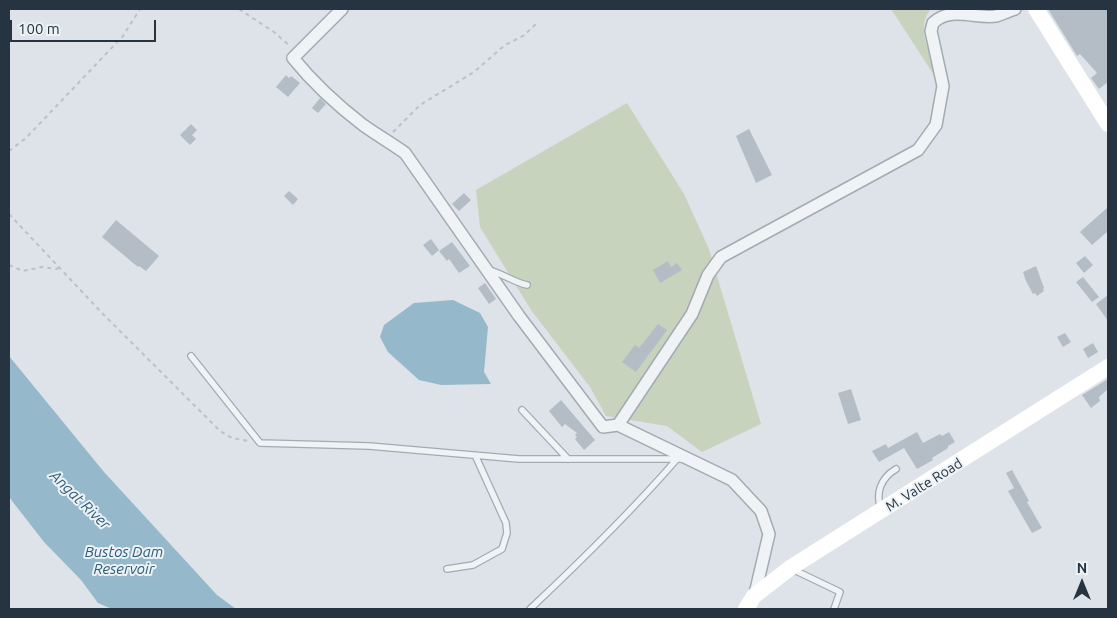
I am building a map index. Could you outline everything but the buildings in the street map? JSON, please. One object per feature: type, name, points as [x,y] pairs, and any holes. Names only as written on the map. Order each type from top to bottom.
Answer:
[{"type":"main road","points":[[1036,9],[1108,124]]},
{"type":"main road","name":"M. Valte Road","points":[[751,605],[790,568],[1108,367]]},
{"type":"street","points":[[342,9],[293,58],[316,85],[332,100],[365,126],[405,153],[519,316],[604,427],[618,425],[683,459],[732,480],[761,511],[769,534],[751,605]]},
{"type":"street","points":[[618,425],[692,314],[708,275],[721,257],[918,150],[936,125],[943,86],[931,31],[933,23],[943,16],[958,14],[996,16],[1015,9]]},
{"type":"lane","points":[[486,269],[526,286]]},
{"type":"lane","points":[[191,356],[260,443],[369,446],[519,459],[683,459]]},
{"type":"lane","points":[[522,410],[568,459]]},
{"type":"lane","points":[[447,569],[473,565],[502,549],[507,533],[506,523],[475,455]]},
{"type":"lane","points":[[530,609],[592,551],[683,459]]},
{"type":"lane","points":[[881,511],[878,502],[880,487],[883,479],[896,469]]},
{"type":"lane","points":[[790,568],[840,592],[834,609]]},
{"type":"path","points":[[9,152],[26,138],[123,36],[140,9]]},
{"type":"path","points":[[239,9],[274,32],[290,46],[293,58]]},
{"type":"path","points":[[386,139],[420,105],[474,72],[506,45],[523,36],[537,23]]},
{"type":"path","points":[[9,214],[102,313],[220,431],[232,438],[260,443]]},
{"type":"path","points":[[9,265],[23,271],[42,267],[57,269],[59,267]]},
{"type":"green space","points":[[891,9],[931,9],[926,16],[924,32],[925,40],[937,72],[934,75]]},
{"type":"green space","points":[[627,103],[684,194],[709,249],[761,424],[702,452],[667,426],[606,416],[590,387],[531,310],[480,227],[476,190]]},
{"type":"water","points":[[453,300],[480,313],[488,327],[484,372],[491,384],[441,385],[419,380],[388,352],[380,337],[384,325],[414,303]]},
{"type":"water","name":"Bustos Dam Reservoir","points":[[9,356],[104,472],[217,595],[236,609],[112,609],[98,603],[81,580],[44,542],[9,497]]},
{"type":"water label","name":"Angat River","points":[[80,500]]}]
